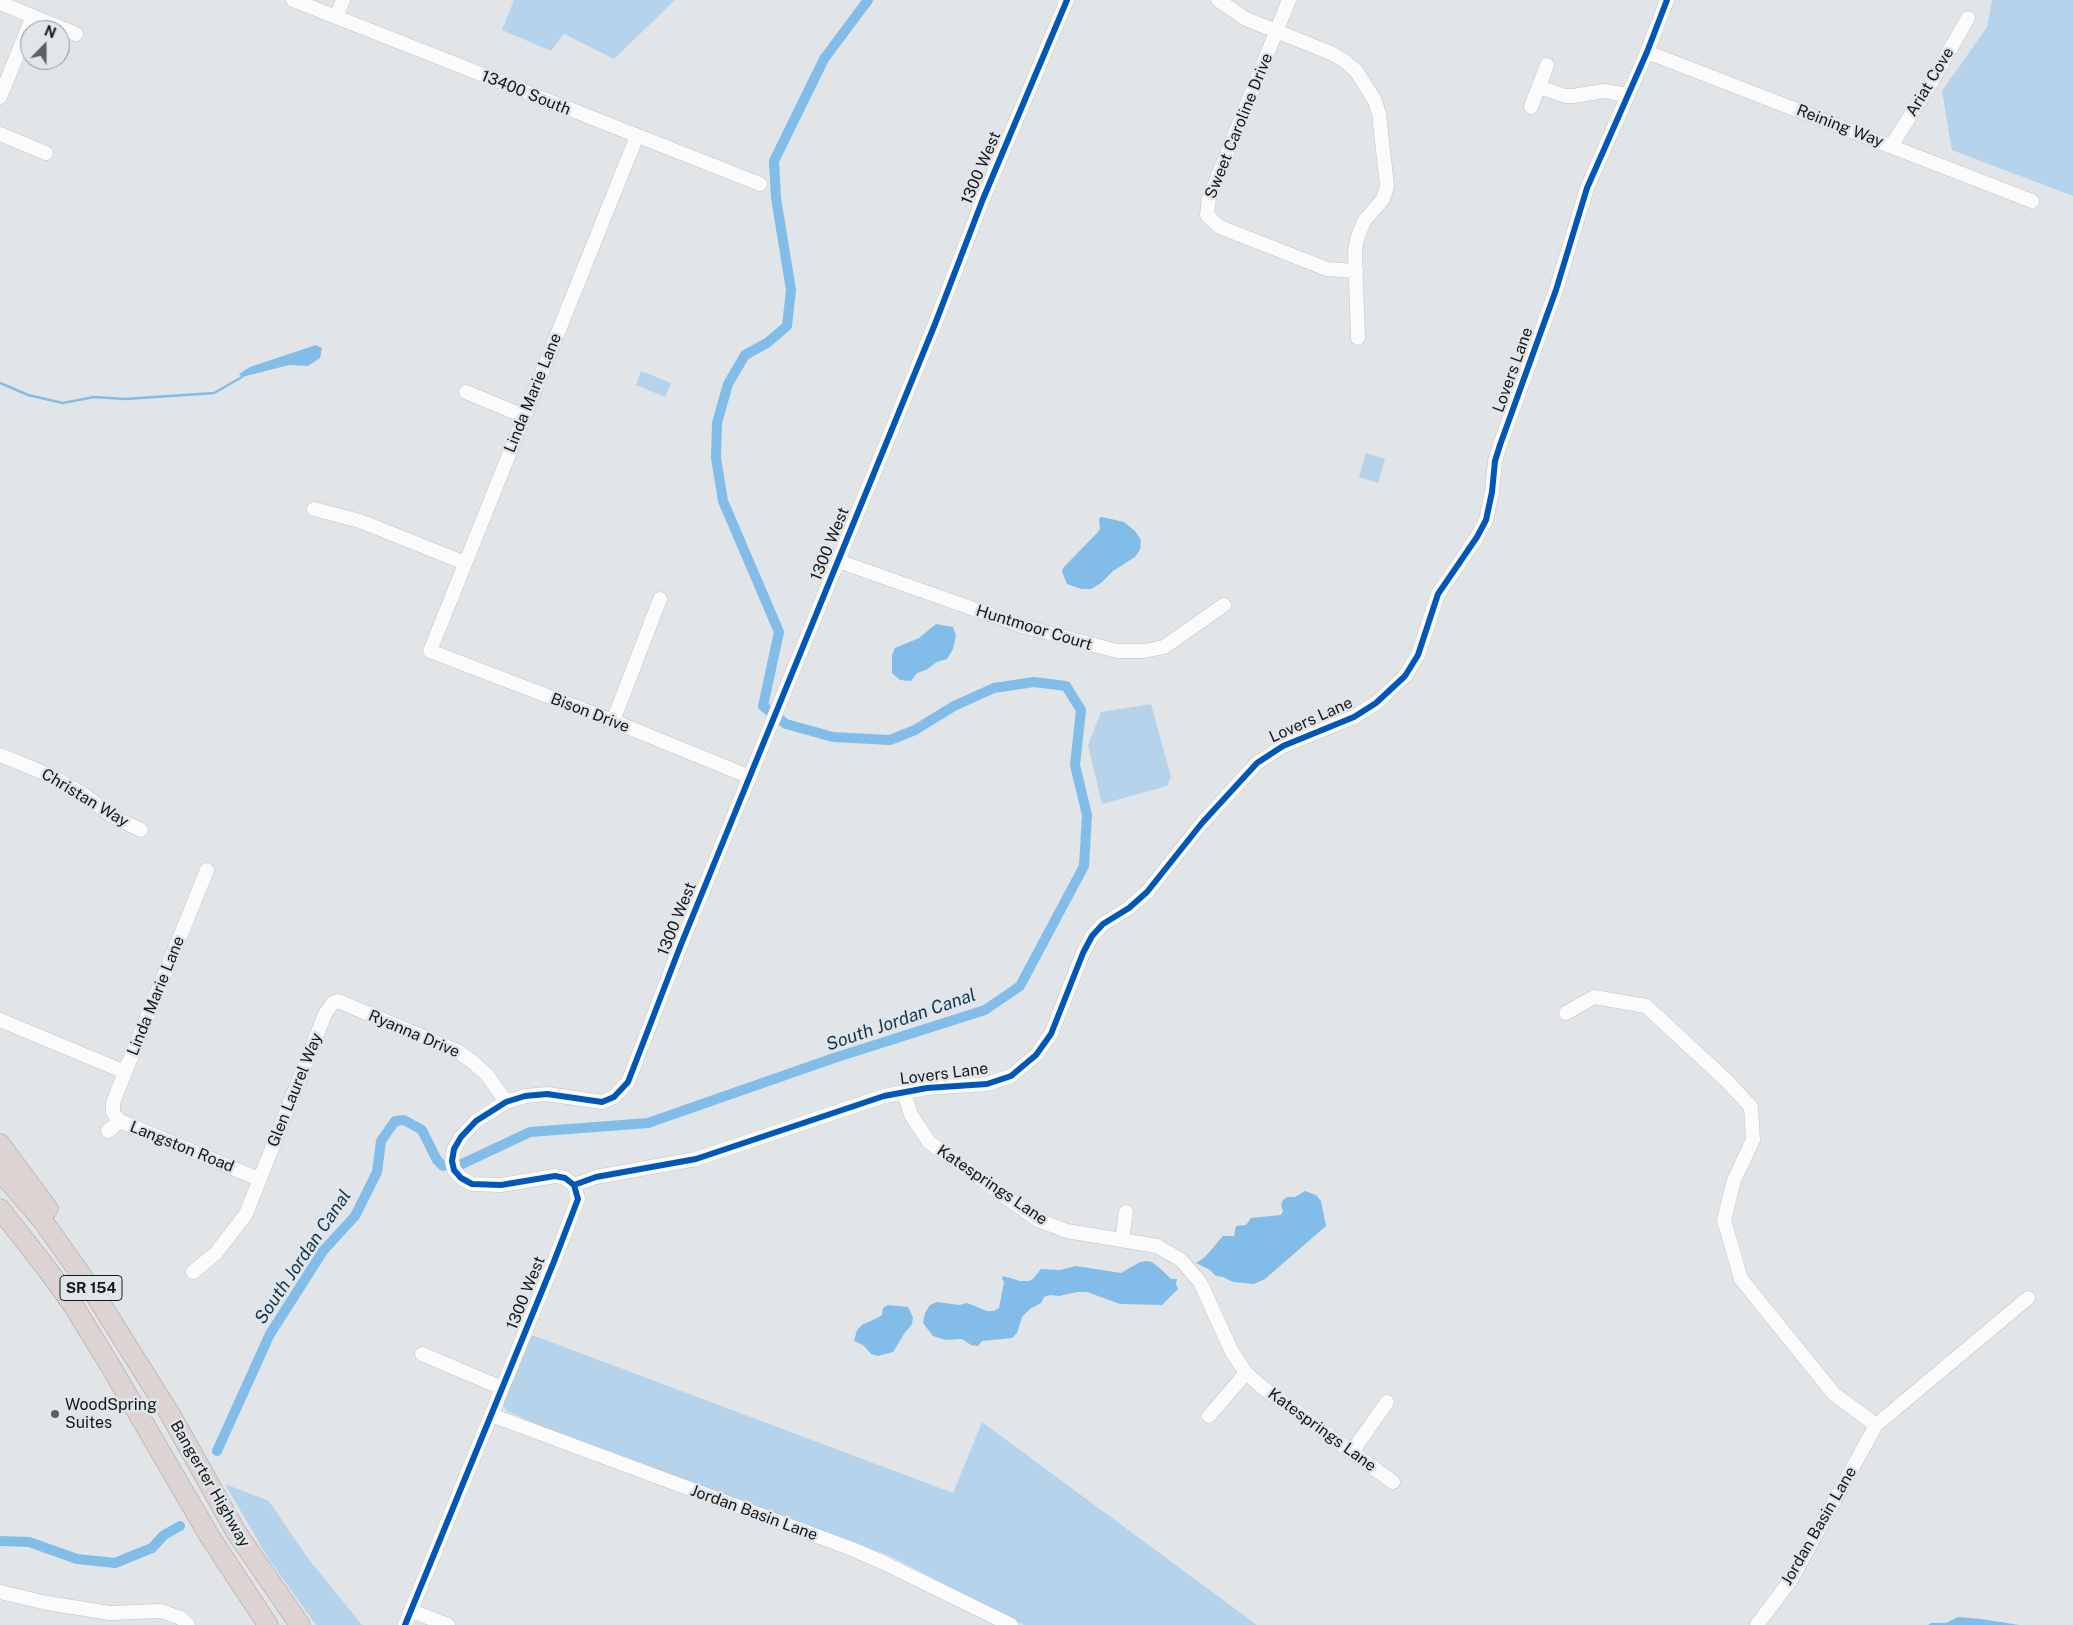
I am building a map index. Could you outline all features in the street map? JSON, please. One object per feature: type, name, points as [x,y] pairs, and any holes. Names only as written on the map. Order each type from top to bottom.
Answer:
[{"type":"highway","points":[[0,1144],[46,1206],[94,1278],[150,1372],[170,1414]]},
{"type":"highway","name":"Bangerter Highway","points":[[0,1171],[43,1221],[94,1292],[170,1414],[236,1532],[300,1625]]},
{"type":"highway","name":"Bangerter Highway","points":[[0,1209],[73,1305],[112,1367],[210,1537],[239,1584],[268,1625]]},
{"type":"highway","points":[[0,1225],[73,1305]]},
{"type":"street","name":"13400 South","points":[[293,0],[760,184]]},
{"type":"street","points":[[336,17],[343,0]]},
{"type":"street","name":"1300 West","points":[[405,1625],[577,1203],[577,1192],[574,1184],[565,1178],[555,1176],[501,1185],[478,1186],[466,1182],[456,1174],[452,1157],[461,1137],[481,1117],[506,1102],[525,1096],[547,1094],[602,1102],[614,1097],[623,1088],[631,1074],[680,947],[935,324],[983,199],[1067,0]]},
{"type":"street","points":[[1218,0],[1246,20],[1345,61],[1357,72],[1375,101],[1379,114],[1387,186],[1383,199],[1364,221],[1355,252],[1358,338]]},
{"type":"street","name":"Sweet Caroline Drive","points":[[1289,0],[1209,198],[1207,215],[1220,226],[1327,269],[1356,271]]},
{"type":"street","name":"Lovers Lane","points":[[574,1184],[596,1177],[696,1159],[884,1096],[927,1088],[987,1084],[1003,1080],[1019,1071],[1036,1055],[1051,1034],[1083,953],[1092,936],[1103,924],[1129,908],[1147,892],[1202,823],[1251,769],[1274,751],[1342,723],[1366,710],[1386,695],[1410,670],[1418,655],[1438,594],[1477,537],[1486,520],[1492,492],[1495,461],[1556,290],[1587,188],[1647,52],[1666,0]]},
{"type":"street","points":[[0,3],[76,34]]},
{"type":"street","points":[[0,97],[32,16]]},
{"type":"street","name":"Ariat Cove","points":[[1891,146],[1928,88],[1968,18]]},
{"type":"street","name":"Reining Way","points":[[1647,52],[2032,201]]},
{"type":"street","points":[[1531,107],[1547,65]]},
{"type":"street","points":[[1539,87],[1564,96],[1610,91],[1628,95]]},
{"type":"street","points":[[0,134],[46,153]]},
{"type":"street","name":"Linda Marie Lane","points":[[430,651],[637,136]]},
{"type":"street","points":[[466,392],[524,416]]},
{"type":"street","points":[[314,509],[360,521],[465,564]]},
{"type":"street","name":"Huntmoor Court","points":[[838,562],[1022,626],[1118,651],[1144,651],[1164,648],[1224,605]]},
{"type":"street","points":[[613,721],[660,599]]},
{"type":"street","name":"Bison Drive","points":[[430,651],[613,721],[750,777]]},
{"type":"street","name":"Christan Way","points":[[0,755],[54,777],[83,794],[112,816],[142,830]]},
{"type":"street","name":"Linda Marie Lane","points":[[120,1122],[113,1113],[113,1103],[207,870]]},
{"type":"street","points":[[1566,1013],[1594,997],[1646,1006],[1727,1081],[1751,1107],[1753,1140],[1734,1180],[1724,1220],[1741,1280],[1834,1394],[1876,1424],[2028,1298]]},
{"type":"street","name":"Ryanna Drive","points":[[333,1003],[338,1001],[459,1052],[474,1062],[488,1076],[506,1102]]},
{"type":"street","name":"Glen Laurel Way","points":[[193,1272],[216,1253],[231,1236],[246,1214],[325,1014],[333,1003]]},
{"type":"street","points":[[0,1020],[125,1072]]},
{"type":"street","name":"Katesprings Lane","points":[[904,1092],[915,1122],[929,1142],[1030,1215],[1047,1224],[1067,1231],[1148,1244],[1165,1250],[1189,1266],[1200,1282],[1228,1344],[1246,1373],[1262,1388],[1394,1482]]},
{"type":"street","name":"Langston Road","points":[[108,1131],[120,1122],[259,1178]]},
{"type":"street","points":[[1122,1240],[1126,1212]]},
{"type":"street","points":[[422,1354],[502,1388]]},
{"type":"street","points":[[1209,1416],[1246,1373]]},
{"type":"street","points":[[1352,1452],[1387,1402]]},
{"type":"street","name":"Jordan Basin Lane","points":[[491,1415],[852,1549],[1011,1625]]},
{"type":"street","name":"Jordan Basin Lane","points":[[1757,1625],[1792,1578],[1876,1424]]},
{"type":"street","points":[[0,1592],[47,1603],[110,1613],[161,1611],[181,1618],[188,1625]]},
{"type":"street","points":[[412,1610],[448,1625]]},
{"type":"shaded area","points":[[514,0],[675,0],[614,59],[564,34],[551,51],[502,30]]},
{"type":"shaded area","points":[[1992,0],[2073,0],[2073,196],[1952,150],[1942,91],[1987,27]]},
{"type":"shaded area","points":[[641,371],[671,383],[665,397],[636,385]]},
{"type":"shaded area","points":[[1366,453],[1385,459],[1378,483],[1359,477]]},
{"type":"shaded area","points":[[1151,704],[1171,777],[1167,786],[1102,804],[1088,745],[1101,712]]},
{"type":"shaded area","points":[[530,1336],[535,1336],[953,1493],[982,1422],[1257,1625],[1024,1625],[888,1555],[540,1426],[507,1411],[502,1404]]},
{"type":"shaded area","points":[[225,1484],[269,1501],[307,1557],[362,1625],[316,1625],[268,1558]]},
{"type":"water","points":[[316,345],[322,348],[320,358],[308,366],[289,365],[242,377],[239,374],[250,367]]},
{"type":"water","points":[[1099,518],[1124,522],[1135,531],[1141,540],[1140,550],[1135,557],[1113,571],[1101,583],[1091,589],[1081,589],[1067,584],[1062,572],[1063,568],[1097,533],[1100,529]]},
{"type":"water","points":[[936,624],[953,627],[956,636],[953,649],[947,659],[937,662],[926,670],[917,673],[911,681],[900,680],[892,673],[892,655],[895,648],[919,638]]},
{"type":"water","points":[[1305,1191],[1316,1195],[1321,1201],[1326,1226],[1265,1279],[1254,1284],[1233,1282],[1216,1276],[1210,1270],[1196,1263],[1205,1257],[1223,1236],[1234,1236],[1236,1226],[1246,1225],[1251,1218],[1281,1215],[1283,1200],[1287,1197],[1295,1197]]},
{"type":"water","points":[[1140,1262],[1152,1262],[1171,1279],[1177,1279],[1178,1289],[1162,1305],[1120,1304],[1087,1292],[1059,1296],[1050,1295],[1044,1297],[1041,1303],[1030,1309],[1022,1317],[1017,1333],[1012,1338],[982,1341],[978,1346],[971,1345],[962,1339],[946,1340],[933,1336],[923,1323],[925,1313],[930,1305],[937,1302],[959,1305],[967,1303],[987,1311],[994,1311],[999,1308],[1004,1282],[1003,1276],[1020,1281],[1029,1281],[1041,1269],[1060,1270],[1076,1266],[1121,1273]]},
{"type":"water","points":[[888,1305],[908,1307],[913,1317],[912,1324],[893,1352],[878,1356],[871,1354],[863,1345],[854,1341],[857,1330],[862,1325],[882,1315],[883,1308]]},
{"type":"water","points":[[1958,1617],[2019,1625],[1928,1625],[1931,1623],[1946,1623]]},
{"type":"waterway","name":"South Jordan Canal","points":[[462,1164],[530,1132],[648,1123],[834,1058],[985,1010],[1020,986],[1084,866],[1087,815],[1075,765],[1081,710],[1066,686],[1034,682],[994,688],[954,706],[915,730],[890,740],[833,737],[786,724],[763,706],[779,632],[723,501],[716,458],[717,423],[728,384],[745,355],[767,343],[787,326],[791,290],[776,198],[774,161],[824,59],[868,0]]},
{"type":"waterway","points":[[0,383],[28,395],[63,403],[94,397],[125,399],[214,393],[242,377]]},
{"type":"waterway","name":"South Jordan Canal","points":[[217,1451],[270,1334],[323,1251],[355,1216],[377,1172],[381,1141],[395,1121],[404,1120],[422,1130],[437,1160],[443,1166]]},
{"type":"waterway","name":"South Jordan Canal","points":[[0,1541],[29,1542],[77,1559],[115,1563],[152,1548],[164,1535],[180,1526]]},
{"type":"cycle path","points":[[405,1625],[578,1199],[574,1185],[565,1178],[555,1176],[501,1185],[472,1184],[461,1178],[454,1170],[452,1161],[454,1149],[461,1137],[476,1121],[506,1102],[525,1096],[547,1094],[602,1102],[614,1097],[628,1082],[680,947],[935,324],[983,199],[1067,0]]},
{"type":"cycle path","points":[[574,1185],[596,1177],[696,1159],[884,1096],[927,1088],[987,1084],[1011,1076],[1036,1055],[1051,1034],[1083,953],[1092,936],[1103,924],[1129,908],[1147,892],[1202,823],[1257,763],[1283,746],[1354,717],[1376,703],[1405,676],[1418,655],[1438,594],[1477,537],[1486,520],[1492,492],[1495,461],[1556,290],[1587,188],[1647,52],[1667,0]]},
{"type":"place","name":"WoodSpring Suites","points":[[55,1414]]}]
